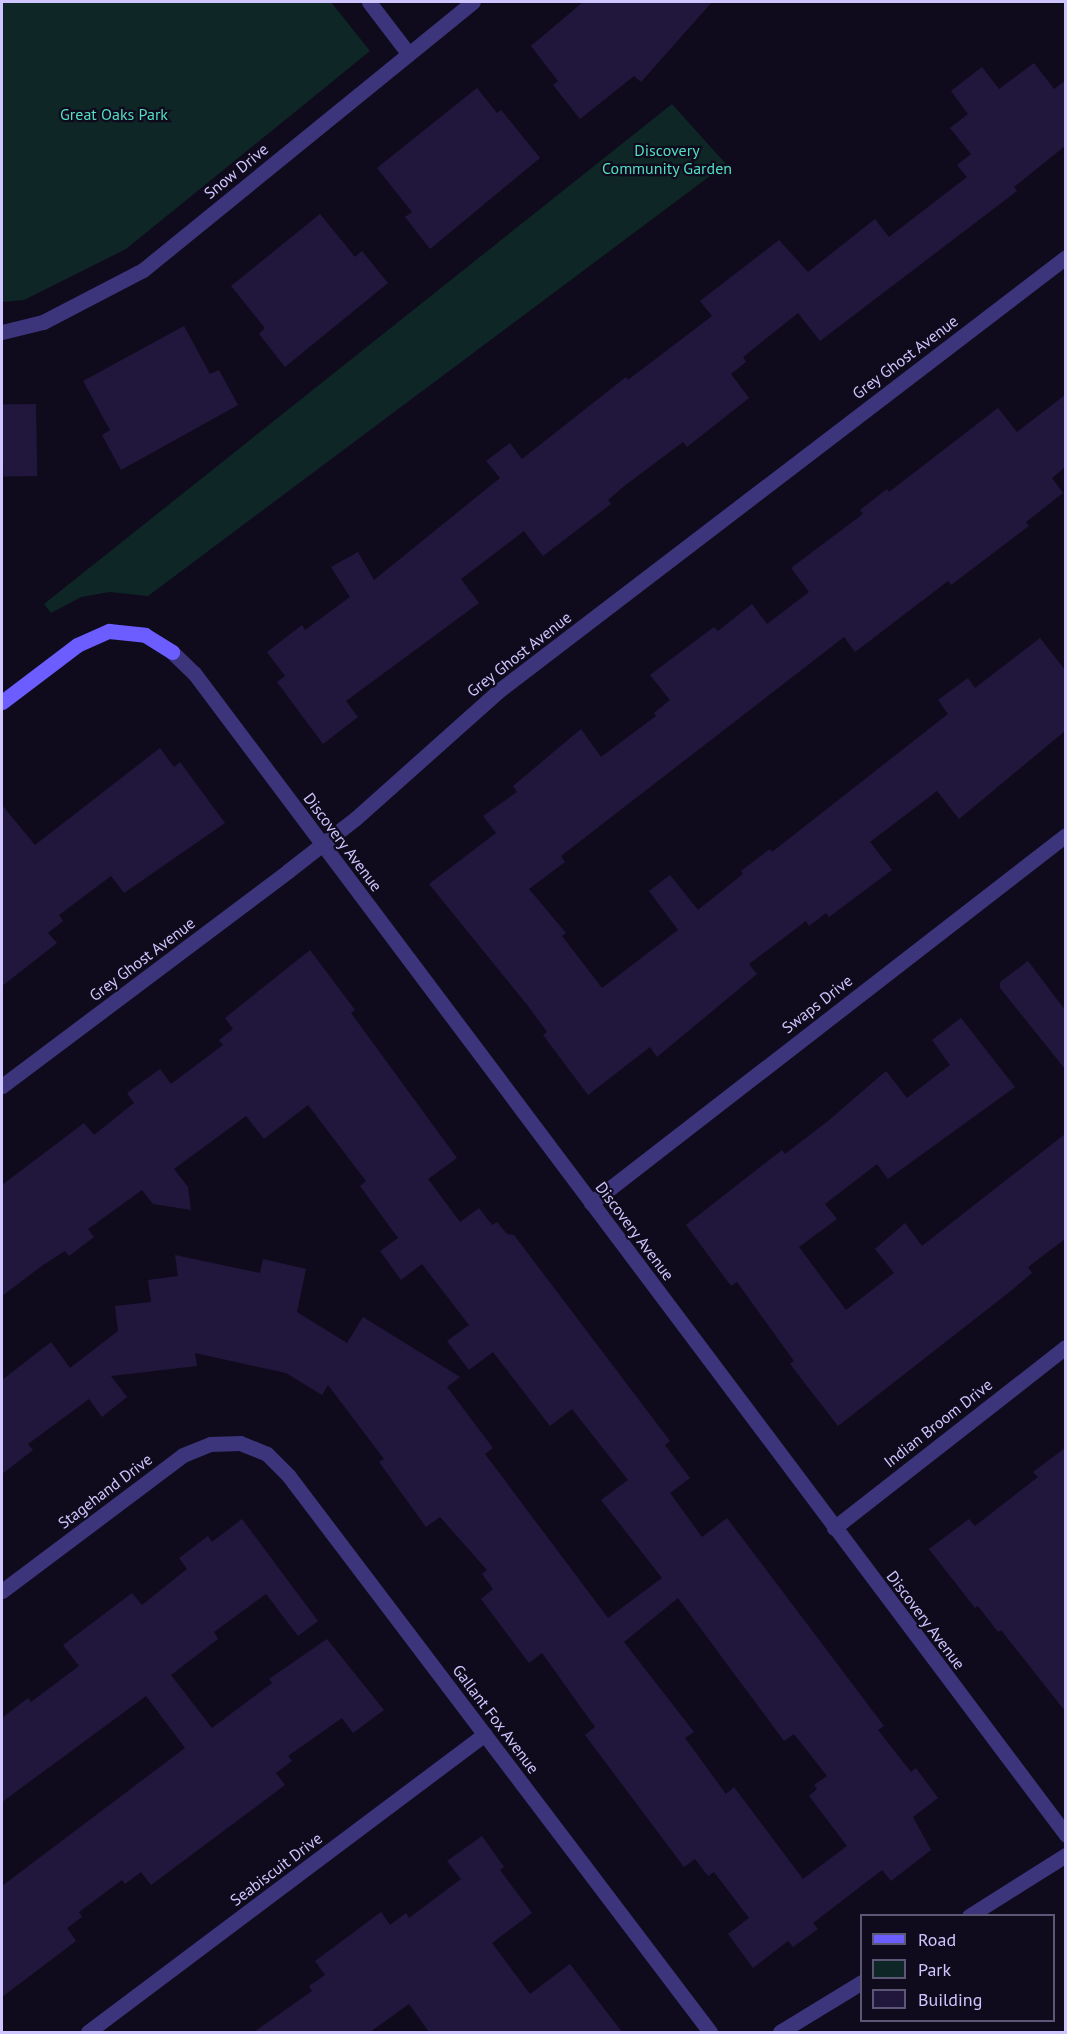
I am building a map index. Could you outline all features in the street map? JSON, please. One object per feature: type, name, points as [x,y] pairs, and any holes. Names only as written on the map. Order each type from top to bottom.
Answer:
[{"type":"street","points":[[369,2],[408,53]]},
{"type":"street","name":"Snow Drive","points":[[2,332],[43,322],[143,270],[473,2]]},
{"type":"street","name":"Grey Ghost Avenue","points":[[2,1086],[322,844],[501,689],[1065,257]]},
{"type":"street","name":"Discovery Avenue","points":[[2,702],[77,645],[109,631],[145,635],[172,652],[194,673],[1065,1835]]},
{"type":"street","name":"Swaps Drive","points":[[591,1203],[1065,835]]},
{"type":"street","name":"Indian Broom Drive","points":[[834,1528],[1065,1347]]},
{"type":"street","name":"Stagehand Drive","points":[[2,1591],[183,1455],[210,1443],[240,1443]]},
{"type":"street","name":"Gallant Fox Avenue","points":[[240,1443],[267,1454],[288,1475],[710,2032]]},
{"type":"street","name":"Seabiscuit Drive","points":[[88,2032],[485,1734]]},
{"type":"street","points":[[972,1914],[1065,1855]]},
{"type":"street","points":[[780,2032],[860,1983]]},
{"type":"green space","name":"Great Oaks Park","points":[[2,2],[331,2],[370,51],[126,249],[24,300],[2,302]]},
{"type":"green space","name":"Discovery Community Garden","points":[[672,104],[726,164],[148,596],[110,592],[81,597],[51,613],[44,604]]},
{"type":"building","points":[[583,2],[712,2],[641,82],[634,76],[580,119],[553,85],[558,81],[531,46]]},
{"type":"building","points":[[1034,63],[1054,89],[1065,81],[1065,146],[1014,187],[1017,191],[820,341],[798,313],[743,357],[746,362],[731,374],[749,398],[687,447],[683,442],[623,487],[608,500],[611,504],[543,556],[524,531],[461,579],[479,603],[346,701],[358,717],[323,744],[277,682],[285,676],[267,652],[302,625],[305,630],[350,597],[331,567],[358,552],[374,580],[500,478],[486,461],[510,443],[522,459],[626,377],[628,380],[712,316],[700,301],[779,240],[808,272],[875,219],[889,237],[967,177],[957,165],[971,154],[950,128],[968,114],[951,91],[982,67],[999,89]]},
{"type":"building","points":[[477,88],[497,113],[501,110],[540,158],[430,249],[405,217],[412,212],[377,168]]},
{"type":"building","points":[[320,214],[355,257],[362,251],[388,283],[285,367],[259,334],[265,328],[231,286]]},
{"type":"building","points":[[184,326],[210,374],[219,370],[238,405],[121,470],[102,435],[110,430],[83,381]]},
{"type":"building","points":[[1065,395],[1065,467],[1052,478],[1063,493],[1026,522],[1029,526],[951,585],[948,581],[855,652],[844,637],[561,856],[565,862],[529,889],[566,933],[562,936],[602,988],[678,930],[649,891],[670,875],[698,910],[743,874],[741,871],[770,849],[772,852],[948,714],[938,700],[968,678],[975,688],[1040,638],[1065,670],[1065,731],[959,819],[937,791],[870,842],[892,870],[829,917],[826,913],[809,926],[806,921],[749,964],[757,974],[657,1057],[650,1047],[588,1095],[543,1035],[547,1032],[528,1006],[429,884],[496,833],[483,816],[517,792],[513,786],[581,729],[601,757],[656,716],[654,713],[670,700],[650,675],[714,627],[718,631],[752,604],[767,624],[809,592],[791,568],[863,514],[860,510],[887,489],[889,492],[998,408],[1017,432]]},
{"type":"building","points":[[36,404],[37,476],[3,477],[2,405]]},
{"type":"building","points":[[160,748],[174,767],[180,762],[225,823],[124,893],[111,876],[59,915],[63,921],[48,933],[57,943],[2,986],[2,805],[35,845]]},
{"type":"building","points":[[310,950],[355,1010],[351,1013],[457,1158],[428,1179],[460,1222],[479,1208],[492,1225],[497,1222],[507,1234],[514,1235],[670,1441],[665,1445],[690,1478],[670,1493],[702,1537],[727,1518],[884,1726],[878,1730],[911,1772],[916,1768],[938,1798],[913,1817],[931,1850],[891,1881],[882,1870],[813,1923],[818,1929],[793,1947],[788,1941],[753,1968],[728,1934],[749,1918],[714,1872],[708,1876],[695,1859],[684,1867],[585,1735],[595,1727],[542,1653],[529,1663],[481,1599],[493,1589],[482,1574],[487,1570],[440,1517],[426,1527],[379,1462],[384,1459],[328,1385],[322,1395],[286,1373],[195,1353],[197,1366],[111,1376],[127,1397],[102,1417],[89,1399],[28,1444],[33,1450],[2,1474],[2,1380],[51,1342],[70,1368],[118,1331],[115,1306],[151,1302],[148,1280],[178,1276],[175,1255],[260,1273],[263,1259],[306,1269],[297,1312],[347,1343],[363,1317],[460,1377],[447,1387],[493,1448],[485,1454],[608,1618],[662,1578],[601,1500],[628,1480],[572,1409],[550,1426],[493,1352],[469,1370],[447,1341],[469,1325],[422,1264],[401,1280],[380,1251],[398,1238],[360,1186],[366,1181],[308,1105],[264,1139],[246,1116],[174,1169],[188,1187],[191,1210],[153,1204],[142,1190],[88,1229],[94,1237],[69,1256],[65,1251],[2,1296],[2,1185],[84,1123],[94,1135],[134,1103],[127,1093],[160,1069],[171,1084],[223,1045],[219,1040],[233,1029],[225,1018]],"holes":[[[678,1598],[784,1741],[794,1734],[827,1776],[814,1785],[817,1789],[809,1796],[847,1846],[803,1879],[734,1787],[726,1794],[685,1738],[694,1732],[624,1642]]]},
{"type":"building","points":[[1028,961],[1065,1010],[1065,1069],[1000,988],[1000,982]]},
{"type":"building","points":[[961,1018],[1015,1087],[888,1179],[877,1164],[825,1204],[837,1219],[799,1247],[846,1310],[894,1273],[875,1249],[905,1223],[922,1246],[1065,1134],[1065,1239],[1028,1267],[1032,1273],[1012,1290],[838,1426],[790,1364],[794,1361],[737,1282],[731,1286],[686,1225],[782,1150],[785,1154],[828,1121],[886,1071],[907,1098],[950,1065],[932,1040]]},
{"type":"building","points":[[1065,1448],[1065,1711],[1001,1630],[998,1632],[978,1606],[975,1608],[929,1549],[969,1519],[975,1526],[1038,1477],[1033,1472]]},
{"type":"building","points":[[242,1519],[318,1621],[298,1636],[266,1594],[214,1632],[218,1639],[171,1675],[212,1728],[272,1683],[269,1679],[327,1639],[384,1710],[353,1733],[342,1718],[288,1756],[292,1761],[276,1773],[285,1785],[151,1885],[141,1872],[125,1884],[122,1880],[79,1912],[82,1917],[67,1928],[76,1941],[2,1997],[2,1886],[185,1748],[146,1696],[2,1802],[2,1718],[28,1698],[31,1702],[79,1666],[63,1645],[132,1593],[142,1605],[187,1569],[179,1558],[208,1536],[212,1542]]},
{"type":"building","points":[[482,1836],[504,1867],[500,1870],[532,1913],[492,1943],[530,1994],[570,1964],[622,2032],[429,2032],[409,2004],[370,2032],[254,2032],[312,1991],[309,1986],[325,1975],[315,1961],[381,1912],[390,1925],[406,1913],[409,1918],[461,1879],[447,1861]]}]
